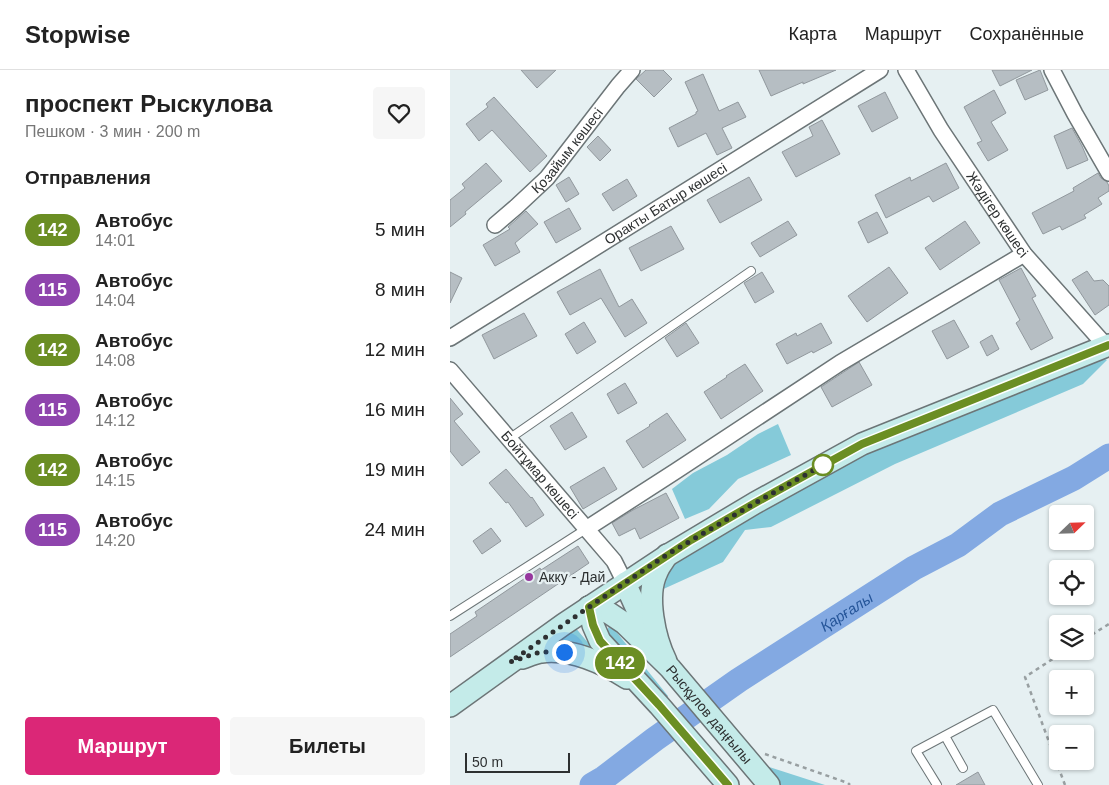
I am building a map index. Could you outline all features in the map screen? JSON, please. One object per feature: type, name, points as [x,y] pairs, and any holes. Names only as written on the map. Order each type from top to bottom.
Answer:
[{"type":"main road","points":[[450,706],[510,662],[668,554],[862,444],[1107,346]]},
{"type":"main road","points":[[668,554],[656,573],[652,591],[653,615],[671,667]]},
{"type":"main road","points":[[625,583],[640,616],[671,667]]},
{"type":"main road","points":[[589,607],[593,625],[600,641],[653,698],[728,785]]},
{"type":"main road","name":"Рысқұлов даңғылы","points":[[589,607],[609,613],[624,623],[671,667],[769,785]]},
{"type":"main road","points":[[510,662],[540,652],[567,652],[589,658],[625,677],[653,698]]},
{"type":"street","name":"Қозайым көшесі","points":[[496,225],[547,178],[632,70]]},
{"type":"street","name":"Оракты Батыр көшесі","points":[[450,338],[880,70]]},
{"type":"street","name":"Жәдігер көшесі","points":[[906,70],[940,130],[1024,254],[1107,346]]},
{"type":"street","points":[[1052,70],[1109,173]]},
{"type":"street","points":[[586,528],[840,363],[1024,254]]},
{"type":"street","name":"Бойтұмар көшесі","points":[[450,370],[614,562],[625,583]]},
{"type":"lane","points":[[509,439],[751,270]]},
{"type":"lane","points":[[450,616],[586,528]]},
{"type":"lane","points":[[937,785],[916,751],[993,710],[1038,785]]},
{"type":"lane","points":[[945,736],[963,768]]},
{"type":"path","points":[[1094,633],[1109,624]]},
{"type":"path","points":[[1052,660],[1026,677],[1065,785]]},
{"type":"path","points":[[764,753],[850,785]]},
{"type":"shaded area","points":[[1091,352],[1107,360],[1083,384],[895,464],[771,527],[745,530],[723,562],[659,591],[653,615],[625,583],[862,444]]},
{"type":"shaded area","points":[[778,424],[791,455],[738,479],[709,509],[685,519],[672,489],[693,473]]},
{"type":"shaded area","points":[[610,624],[668,696],[664,700],[605,635]]},
{"type":"shaded area","points":[[574,626],[600,657],[571,641],[542,644]]},
{"type":"shaded area","points":[[763,765],[825,785],[780,785]]},
{"type":"building","points":[[521,70],[556,70],[537,88]]},
{"type":"building","points":[[646,70],[663,70],[672,79],[654,97],[636,79]]},
{"type":"building","points":[[759,70],[836,70],[771,96]]},
{"type":"building","points":[[992,70],[1032,70],[1000,86]]},
{"type":"building","points":[[1040,70],[1048,90],[1025,100],[1016,80]]},
{"type":"building","points":[[703,74],[719,111],[738,102],[746,117],[722,128],[732,148],[717,155],[706,133],[678,147],[669,128],[696,114],[698,111],[685,82]]},
{"type":"building","points":[[994,90],[1006,113],[991,122],[1008,150],[988,161],[977,143],[982,141],[964,107]]},
{"type":"building","points":[[885,92],[898,118],[872,132],[858,106]]},
{"type":"building","points":[[494,97],[547,156],[530,172],[492,130],[479,141],[466,124],[488,107],[486,104]]},
{"type":"building","points":[[822,120],[840,154],[796,177],[782,152],[813,136],[809,127]]},
{"type":"building","points":[[1072,128],[1088,160],[1067,169],[1054,136]]},
{"type":"building","points":[[598,136],[611,150],[600,161],[587,147]]},
{"type":"building","points":[[486,163],[502,181],[450,227],[450,200],[465,188],[462,184]]},
{"type":"building","points":[[946,163],[959,188],[933,202],[929,196],[886,218],[875,195],[910,177],[911,181]]},
{"type":"building","points":[[1098,173],[1109,186],[1109,191],[1098,198],[1102,204],[1084,215],[1086,218],[1062,230],[1060,226],[1043,234],[1032,213],[1074,191],[1073,188]]},
{"type":"building","points":[[569,177],[579,194],[566,202],[556,185]]},
{"type":"building","points":[[749,177],[762,200],[720,223],[707,200]]},
{"type":"building","points":[[627,179],[637,196],[613,211],[602,194]]},
{"type":"building","points":[[569,208],[581,229],[556,243],[544,222]]},
{"type":"building","points":[[526,211],[538,224],[515,243],[520,252],[495,266],[483,245],[510,229],[508,227]]},
{"type":"building","points":[[877,212],[888,233],[868,243],[858,222]]},
{"type":"building","points":[[788,221],[797,235],[760,257],[751,243]]},
{"type":"building","points":[[965,221],[980,243],[940,270],[925,248]]},
{"type":"building","points":[[671,226],[684,249],[641,271],[629,248]]},
{"type":"building","points":[[889,267],[908,293],[867,322],[848,296]]},
{"type":"building","points":[[1021,268],[1036,296],[1032,298],[1053,338],[1031,350],[1016,323],[1020,320],[999,280]]},
{"type":"building","points":[[600,269],[619,307],[632,299],[647,323],[625,337],[601,298],[570,315],[557,292]]},
{"type":"building","points":[[1087,271],[1094,281],[1103,280],[1109,286],[1109,305],[1095,315],[1072,280]]},
{"type":"building","points":[[450,272],[462,278],[450,303]]},
{"type":"building","points":[[762,272],[774,292],[755,303],[744,283]]},
{"type":"building","points":[[524,313],[537,336],[494,359],[482,335]]},
{"type":"building","points":[[954,320],[969,347],[947,359],[932,331]]},
{"type":"building","points":[[584,322],[596,342],[577,354],[565,334]]},
{"type":"building","points":[[686,323],[699,343],[677,357],[665,338]]},
{"type":"building","points":[[821,323],[832,343],[787,364],[776,344],[796,333],[797,336]]},
{"type":"building","points":[[992,335],[999,349],[987,356],[980,342]]},
{"type":"building","points":[[859,362],[872,385],[832,407],[821,387]]},
{"type":"building","points":[[745,364],[763,391],[721,419],[704,392]]},
{"type":"building","points":[[625,383],[637,403],[618,414],[607,394]]},
{"type":"building","points":[[450,398],[463,414],[454,421],[480,452],[462,466],[450,451]]},
{"type":"building","points":[[572,412],[587,437],[565,450],[550,426]]},
{"type":"building","points":[[667,413],[686,440],[643,468],[626,441]]},
{"type":"building","points":[[604,467],[617,489],[583,509],[570,487]]},
{"type":"building","points":[[506,469],[532,497],[544,515],[526,527],[508,502],[506,503],[489,483]]},
{"type":"building","points":[[666,493],[679,518],[640,539],[635,528],[619,536],[612,523]]},
{"type":"building","points":[[491,528],[501,541],[482,554],[473,541]]},
{"type":"building","points":[[578,546],[589,563],[450,657],[450,634],[477,616],[475,612],[540,568],[541,570]]},
{"type":"building","points":[[978,772],[985,785],[956,785]]},
{"type":"waterway","name":"Қарғалы","points":[[592,785],[739,680],[914,568],[958,545],[1000,514],[1074,478],[1109,456]]},
{"type":"bus line","name":"142","points":[[728,785],[659,705],[600,641],[593,625],[589,607],[691,540],[862,444],[1109,345]]},
{"type":"place","name":"Акку - Дай","points":[[529,577]]},
{"type":"route","points":[[564,652],[540,652],[510,662],[668,554],[823,465]]}]
